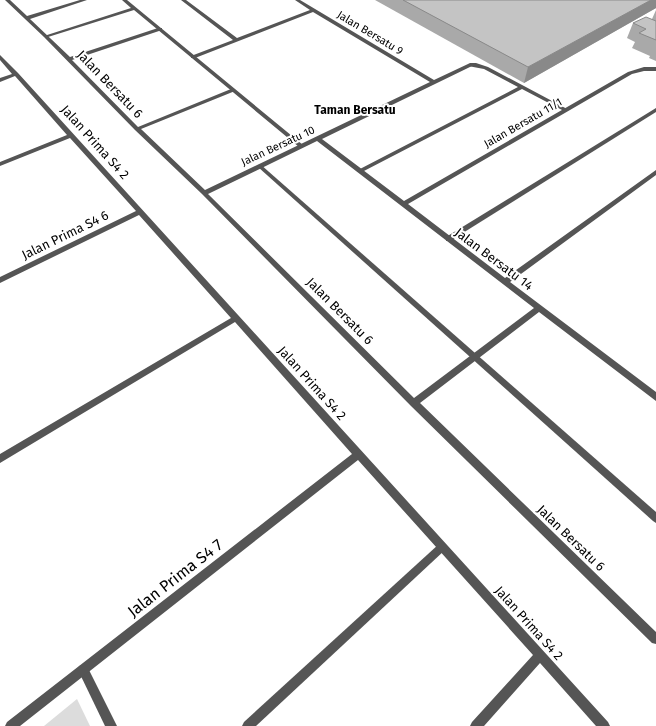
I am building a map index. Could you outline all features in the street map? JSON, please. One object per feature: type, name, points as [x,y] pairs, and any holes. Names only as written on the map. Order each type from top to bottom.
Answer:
[{"type":"street","name":"Jalan Bersatu 6","points":[[8,0],[46,36],[137,129],[204,193],[414,403],[656,639]]},
{"type":"street","points":[[27,18],[85,0]]},
{"type":"street","points":[[124,0],[301,146]]},
{"type":"street","points":[[183,0],[236,40]]},
{"type":"street","name":"Jalan Bersatu 9","points":[[297,0],[434,82]]},
{"type":"street","points":[[46,36],[134,9]]},
{"type":"street","points":[[193,57],[313,10]]},
{"type":"street","points":[[69,59],[160,29]]},
{"type":"street","name":"Jalan Prima S4 2","points":[[0,57],[604,726]]},
{"type":"street","name":"Jalan Bersatu 10","points":[[204,193],[470,65],[481,66],[521,86]]},
{"type":"street","name":"Jalan Bersatu 11/1","points":[[403,204],[630,73],[644,69],[656,69]]},
{"type":"street","points":[[0,80],[16,74]]},
{"type":"street","points":[[360,171],[521,86],[566,110]]},
{"type":"street","points":[[137,129],[233,90]]},
{"type":"street","points":[[448,239],[656,110]]},
{"type":"street","points":[[0,164],[71,135]]},
{"type":"street","name":"Jalan Bersatu 14","points":[[317,138],[656,397]]},
{"type":"street","points":[[260,166],[476,356],[656,518]]},
{"type":"street","points":[[505,282],[656,172]]},
{"type":"street","name":"Jalan Prima S4 6","points":[[0,280],[140,212]]},
{"type":"street","points":[[414,403],[539,308]]},
{"type":"street","points":[[0,459],[236,318]]},
{"type":"street","name":"Jalan Prima S4 7","points":[[11,726],[359,454]]},
{"type":"street","points":[[248,726],[442,547]]},
{"type":"street","points":[[476,726],[540,655]]},
{"type":"street","points":[[83,670],[111,726]]},
{"type":"shaded area","points":[[77,699],[90,726],[44,726]]},
{"type":"building","points":[[403,0],[651,0],[528,67]]},
{"type":"building","points":[[646,17],[656,21],[656,40],[639,33],[646,29],[633,23]]},
{"type":"district","name":"Taman Bersatu","points":[[355,110]]}]
